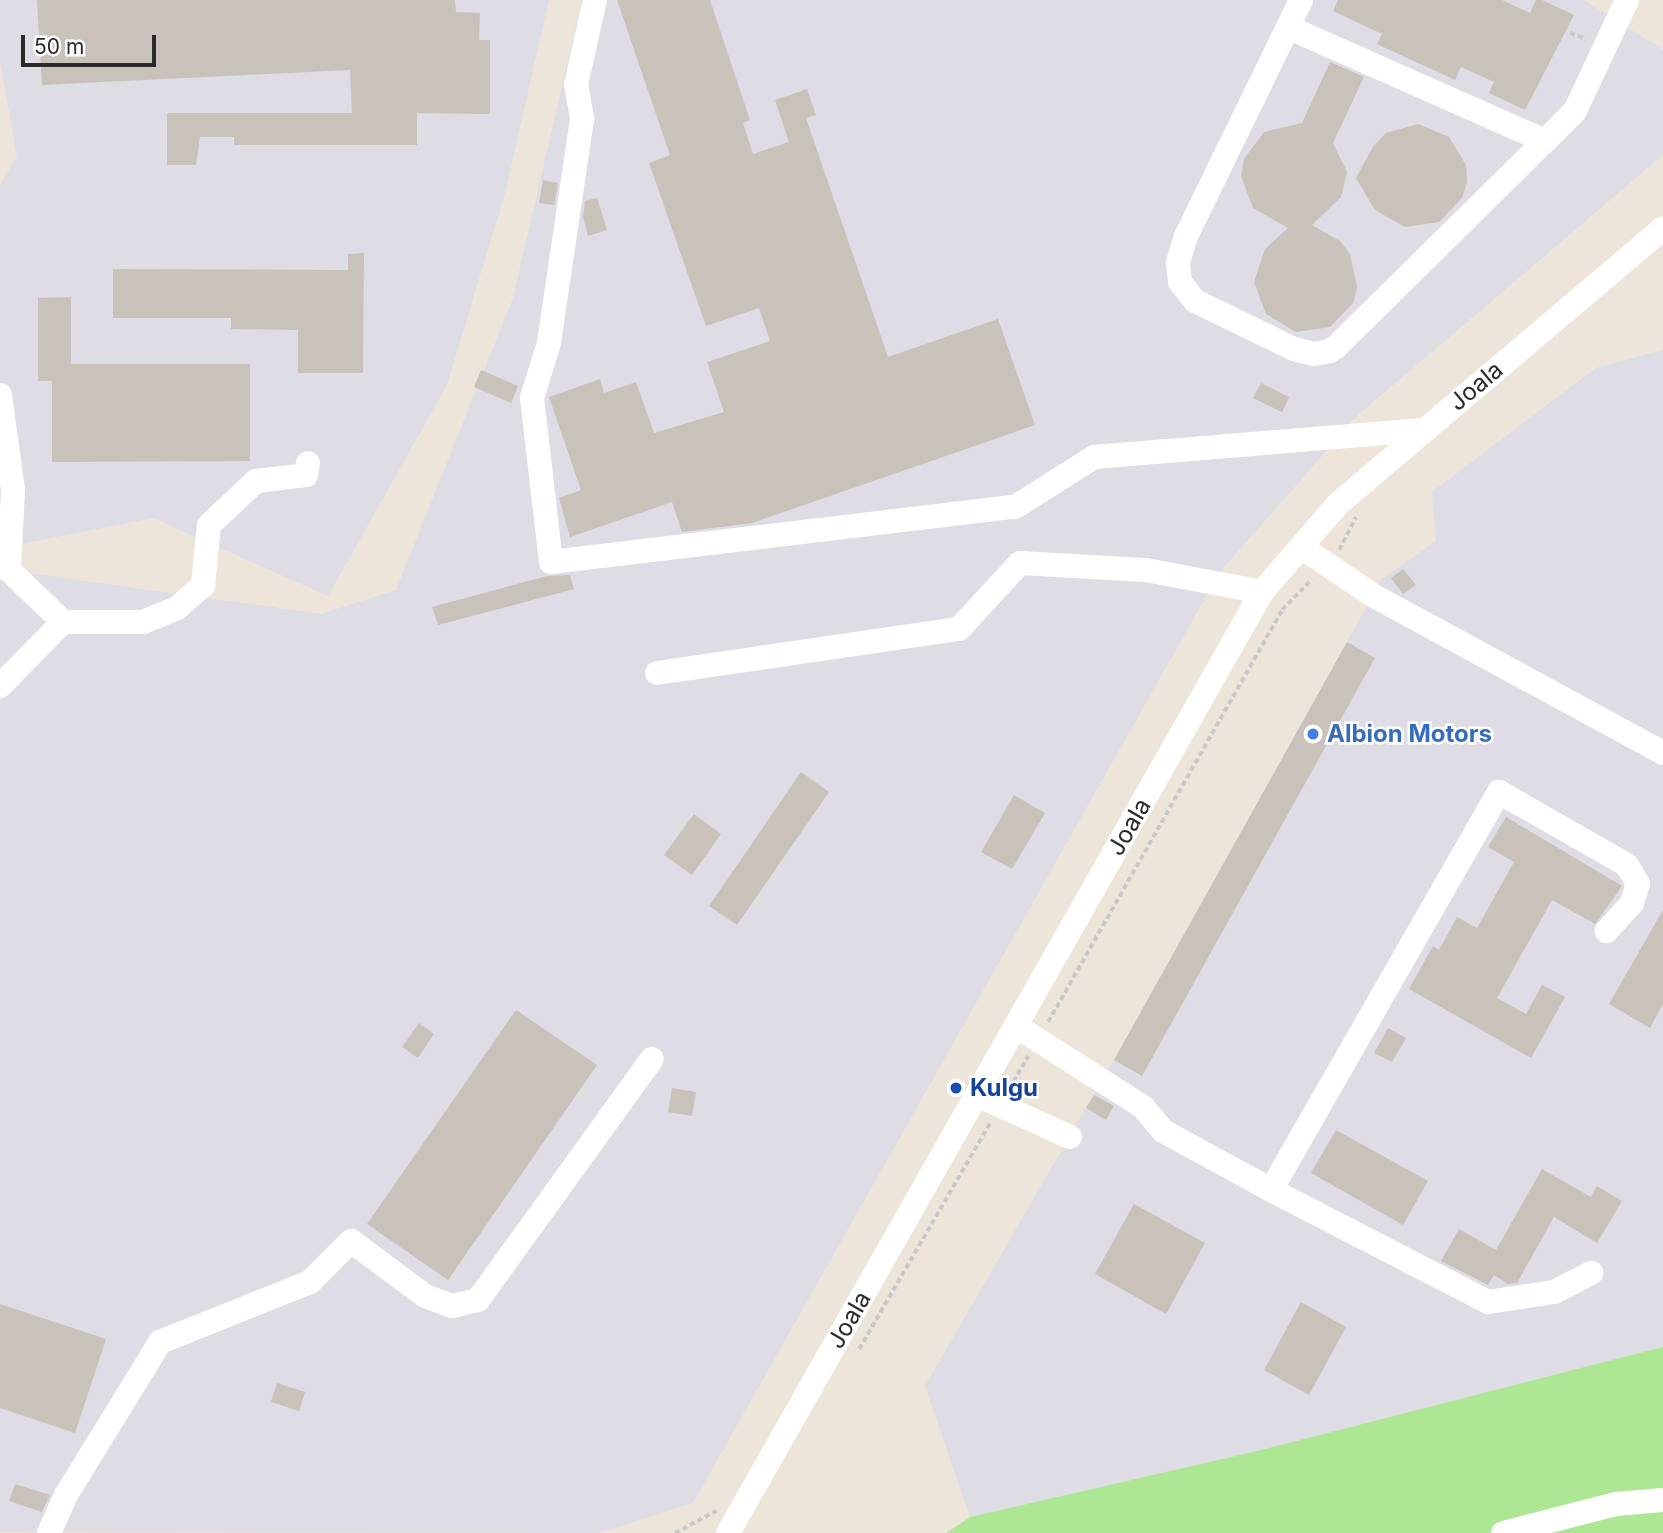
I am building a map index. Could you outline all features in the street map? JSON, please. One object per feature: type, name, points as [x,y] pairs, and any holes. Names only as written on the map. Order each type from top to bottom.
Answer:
[{"type":"street","points":[[594,0],[576,84],[582,118],[549,343],[532,398],[551,562],[1015,507],[1094,457],[1424,430]]},
{"type":"street","points":[[1301,0],[1186,236],[1178,274],[1183,290],[1195,301],[1294,349],[1314,354],[1336,347],[1575,111],[1628,0]]},
{"type":"street","points":[[1289,27],[1545,141]]},
{"type":"street","name":"Joala","points":[[728,1533],[1262,592],[1338,504],[1663,228]]},
{"type":"street","points":[[0,395],[13,490],[9,570],[63,622],[143,622],[177,608],[202,585],[209,525],[256,481],[306,475],[308,463]]},
{"type":"street","points":[[1301,547],[1374,596],[1663,753]]},
{"type":"street","points":[[657,673],[959,629],[1020,563],[1146,570],[1262,592]]},
{"type":"street","points":[[0,686],[63,622]]},
{"type":"street","points":[[1271,1190],[1499,792],[1627,865],[1638,884],[1632,903],[1607,931]]},
{"type":"street","points":[[1016,1026],[1143,1107],[1163,1131],[1488,1302],[1553,1292],[1591,1273]]},
{"type":"street","points":[[49,1533],[66,1494],[160,1342],[310,1282],[351,1241],[425,1296],[452,1306],[478,1300],[652,1059]]},
{"type":"street","points":[[977,1095],[1070,1137]]},
{"type":"street","points":[[1503,1533],[1616,1504],[1663,1500]]},
{"type":"path","points":[[856,1353],[1038,1040],[1282,610],[1346,542],[1360,509]]},
{"type":"shaded area","points":[[0,0],[549,0],[505,193],[447,385],[328,596],[153,518],[0,548],[0,185],[17,156],[0,60]]},
{"type":"shaded area","points":[[582,0],[1584,0],[1663,50],[1663,155],[1358,415],[1220,572],[693,1503],[598,1533],[0,1532],[0,569],[321,614],[396,590],[513,298]]},
{"type":"shaded area","points":[[1663,350],[1663,1347],[1257,1451],[970,1517],[925,1386],[1114,1060],[1382,579],[1436,541],[1432,492],[1596,368]]},
{"type":"green space","points":[[1663,1347],[1663,1533],[946,1533],[970,1517],[1257,1451]]},
{"type":"building","points":[[37,0],[455,0],[456,12],[480,13],[479,40],[490,40],[490,114],[417,113],[417,145],[234,145],[234,137],[200,137],[196,165],[167,165],[167,113],[352,113],[350,70],[42,85]]},
{"type":"building","points":[[617,0],[710,0],[750,120],[743,123],[753,154],[789,142],[775,100],[807,89],[816,115],[806,118],[888,357],[998,319],[1035,425],[752,523],[682,532],[672,502],[570,537],[559,498],[581,490],[549,397],[600,379],[604,393],[636,382],[654,433],[724,412],[707,362],[770,341],[759,308],[706,326],[649,163],[670,155]]},
{"type":"building","points":[[1338,0],[1502,0],[1530,13],[1536,0],[1542,0],[1574,15],[1525,110],[1489,93],[1494,82],[1461,67],[1455,80],[1377,44],[1382,34],[1333,11]]},
{"type":"building","points":[[1330,62],[1364,77],[1333,143],[1347,172],[1341,197],[1312,225],[1340,241],[1350,254],[1357,287],[1353,303],[1330,327],[1296,332],[1266,314],[1254,282],[1265,249],[1288,228],[1253,208],[1241,176],[1244,159],[1264,132],[1302,123]]},
{"type":"building","points":[[1418,124],[1449,137],[1466,165],[1467,182],[1462,198],[1439,222],[1405,227],[1375,210],[1356,178],[1374,145],[1386,133]]},
{"type":"building","points":[[543,180],[558,183],[554,205],[539,203]]},
{"type":"building","points":[[597,198],[607,230],[588,236],[583,217],[585,201]]},
{"type":"building","points":[[364,253],[363,373],[298,373],[298,330],[231,329],[231,318],[113,318],[113,269],[348,270],[348,254]]},
{"type":"building","points":[[71,297],[71,364],[250,364],[250,461],[52,462],[52,381],[38,381],[38,298]]},
{"type":"building","points":[[481,370],[518,386],[511,403],[474,387]]},
{"type":"building","points":[[1261,383],[1289,397],[1282,412],[1253,398]]},
{"type":"building","points":[[1403,569],[1416,585],[1403,594],[1391,578]]},
{"type":"building","points":[[570,575],[574,589],[438,625],[432,607],[547,576]]},
{"type":"building","points":[[1347,642],[1375,658],[1142,1076],[1114,1060]]},
{"type":"building","points":[[801,772],[829,792],[737,925],[709,906]]},
{"type":"building","points":[[1014,795],[1045,813],[1012,869],[981,852]]},
{"type":"building","points":[[694,814],[721,834],[692,875],[664,855]]},
{"type":"building","points":[[1506,817],[1622,886],[1595,924],[1552,900],[1497,998],[1526,1014],[1542,985],[1565,997],[1531,1058],[1409,989],[1433,946],[1439,950],[1457,917],[1477,928],[1514,862],[1488,847]]},
{"type":"building","points":[[1663,910],[1663,1004],[1650,1028],[1609,1004]]},
{"type":"building","points":[[516,1010],[597,1065],[448,1280],[367,1224]]},
{"type":"building","points":[[419,1023],[434,1034],[418,1058],[402,1047]]},
{"type":"building","points":[[1388,1028],[1406,1038],[1392,1062],[1374,1053]]},
{"type":"building","points":[[672,1088],[696,1092],[692,1116],[668,1112]]},
{"type":"building","points":[[1094,1095],[1114,1106],[1106,1120],[1086,1108]]},
{"type":"building","points":[[1336,1130],[1428,1181],[1403,1225],[1311,1173]]},
{"type":"building","points":[[1542,1169],[1591,1197],[1597,1186],[1622,1201],[1597,1243],[1554,1217],[1517,1283],[1508,1284],[1494,1275],[1488,1285],[1441,1261],[1459,1229],[1496,1250]]},
{"type":"building","points":[[1134,1204],[1205,1243],[1166,1314],[1095,1274]]},
{"type":"building","points":[[1301,1302],[1346,1327],[1309,1395],[1264,1370]]},
{"type":"building","points":[[0,1304],[106,1339],[75,1433],[0,1408]]},
{"type":"building","points":[[277,1383],[305,1392],[299,1411],[271,1402]]},
{"type":"building","points":[[15,1484],[50,1495],[42,1512],[9,1501]]},
{"type":"place","name":"Albion Motors","points":[[1313,734]]},
{"type":"place","name":"Kulgu","points":[[956,1088]]}]
